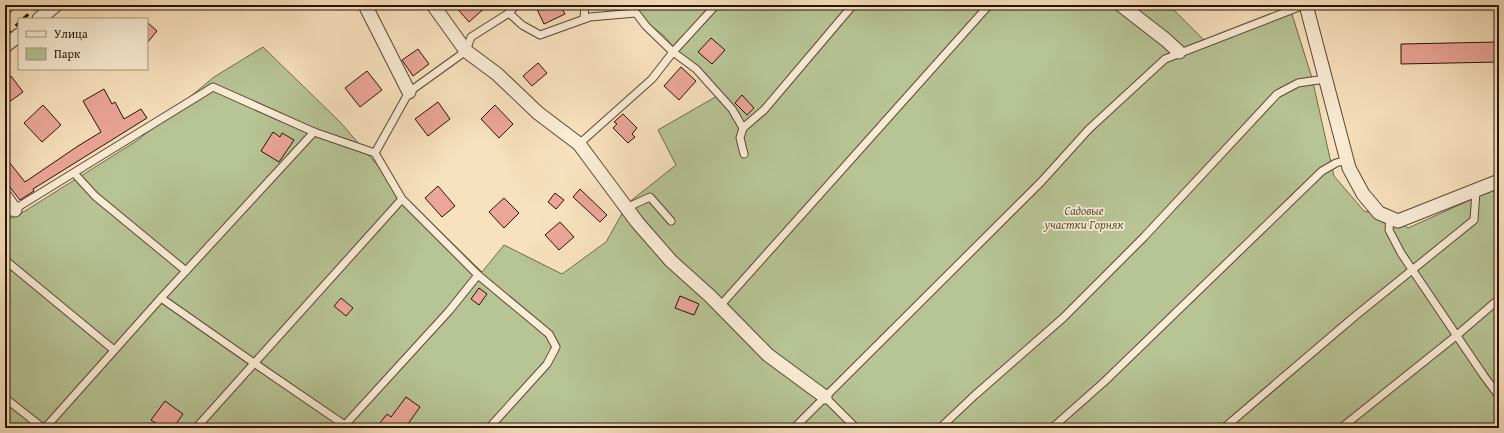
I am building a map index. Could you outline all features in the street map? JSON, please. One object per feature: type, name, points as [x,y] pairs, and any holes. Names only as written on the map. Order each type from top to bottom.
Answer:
[{"type":"street","points":[[40,18],[56,5]]},
{"type":"street","points":[[365,5],[409,92]]},
{"type":"street","points":[[433,5],[466,51],[497,74],[538,113],[579,144],[626,208],[671,261],[720,306],[768,355],[825,397]]},
{"type":"street","points":[[1120,5],[1166,40],[1179,52]]},
{"type":"street","points":[[1302,6],[1325,79],[1348,168],[1363,194],[1379,213],[1398,221],[1499,180]]},
{"type":"street","points":[[5,46],[18,36]]},
{"type":"street","points":[[5,196],[10,212]]},
{"type":"lane","points":[[375,153],[409,92],[466,51],[471,37],[509,13],[516,5]]},
{"type":"lane","points":[[584,19],[585,5]]},
{"type":"lane","points":[[579,144],[652,79],[716,5]]},
{"type":"lane","points":[[744,154],[740,138],[743,128],[764,110],[853,5]]},
{"type":"lane","points":[[720,306],[989,5]]},
{"type":"lane","points":[[794,428],[1041,182],[1089,129],[1165,59],[1179,52],[1302,6]]},
{"type":"lane","points":[[509,13],[522,24],[540,35],[590,17],[636,13],[646,26],[674,52],[696,69],[732,109],[743,128]]},
{"type":"lane","points":[[940,428],[975,395],[1063,318],[1128,254],[1277,94],[1298,83],[1325,79]]},
{"type":"lane","points":[[10,212],[213,86],[314,132],[375,153],[402,199],[478,275],[549,334],[556,347],[547,364],[489,428]]},
{"type":"lane","points":[[5,398],[44,428],[186,270],[314,132]]},
{"type":"lane","points":[[1052,428],[1104,382],[1322,171],[1336,163],[1346,160]]},
{"type":"lane","points":[[74,173],[95,196],[186,270]]},
{"type":"lane","points":[[1224,428],[1354,317],[1474,220],[1476,190]]},
{"type":"lane","points":[[626,208],[650,197],[671,221]]},
{"type":"lane","points":[[196,428],[402,199]]},
{"type":"lane","points":[[1390,218],[1389,230],[1401,252],[1456,336],[1499,396]]},
{"type":"lane","points":[[5,260],[114,350]]},
{"type":"lane","points":[[161,298],[346,427],[450,310],[478,275]]},
{"type":"lane","points":[[1341,428],[1456,336],[1499,299]]},
{"type":"lane","points":[[825,397],[856,428]]},
{"type":"green space","points":[[5,5],[19,5],[5,17]]},
{"type":"green space","name":"Садовые участки Горняк","points":[[625,5],[1169,5],[1204,40],[1291,11],[1312,78],[1334,176],[1364,211],[1390,218],[1408,228],[1499,187],[1499,428],[5,428],[5,221],[25,211],[138,140],[214,77],[263,47],[340,122],[405,197],[482,272],[504,245],[562,274],[606,242],[628,203],[676,165],[658,130],[717,96],[663,35]]},
{"type":"building","points":[[454,5],[488,5],[469,22]]},
{"type":"building","points":[[535,5],[560,5],[565,14],[544,24]]},
{"type":"building","points":[[148,23],[157,31],[148,42]]},
{"type":"building","points":[[711,38],[725,50],[712,64],[698,52]]},
{"type":"building","points":[[1499,42],[1499,62],[1401,64],[1401,44]]},
{"type":"building","points":[[418,49],[429,64],[413,76],[402,60]]},
{"type":"building","points":[[538,63],[547,73],[532,86],[523,76]]},
{"type":"building","points":[[681,67],[696,81],[679,100],[664,86]]},
{"type":"building","points":[[367,71],[382,90],[360,107],[345,88]]},
{"type":"building","points":[[11,76],[23,92],[5,105],[5,81]]},
{"type":"building","points":[[104,89],[112,104],[115,102],[124,119],[141,109],[147,118],[33,189],[34,191],[20,200],[5,181],[5,157],[25,182],[101,132],[83,101]]},
{"type":"building","points":[[742,95],[754,108],[747,115],[735,103]]},
{"type":"building","points":[[438,102],[450,119],[428,136],[415,119]]},
{"type":"building","points":[[43,105],[61,125],[42,142],[24,123]]},
{"type":"building","points":[[495,105],[513,124],[499,138],[481,119]]},
{"type":"building","points":[[623,114],[637,128],[632,134],[635,137],[628,143],[613,128],[617,124],[614,122]]},
{"type":"building","points":[[273,132],[280,137],[282,133],[294,140],[279,162],[261,151]]},
{"type":"building","points":[[438,186],[455,206],[442,217],[425,198]]},
{"type":"building","points":[[580,189],[607,215],[600,222],[573,197]]},
{"type":"building","points":[[555,193],[564,200],[556,209],[548,202]]},
{"type":"building","points":[[504,198],[519,213],[504,228],[489,212]]},
{"type":"building","points":[[560,222],[574,237],[559,250],[545,235]]},
{"type":"building","points":[[479,288],[487,294],[479,305],[471,299]]},
{"type":"building","points":[[680,296],[699,304],[694,315],[675,308]]},
{"type":"building","points":[[341,298],[353,308],[346,316],[334,306]]},
{"type":"building","points":[[406,397],[420,407],[405,428],[376,428],[387,414],[391,417]]},
{"type":"building","points":[[165,401],[183,414],[173,428],[163,428],[151,420]]},
{"type":"railway","points":[[24,18],[39,5]]},
{"type":"railway","points":[[5,35],[18,24]]}]
